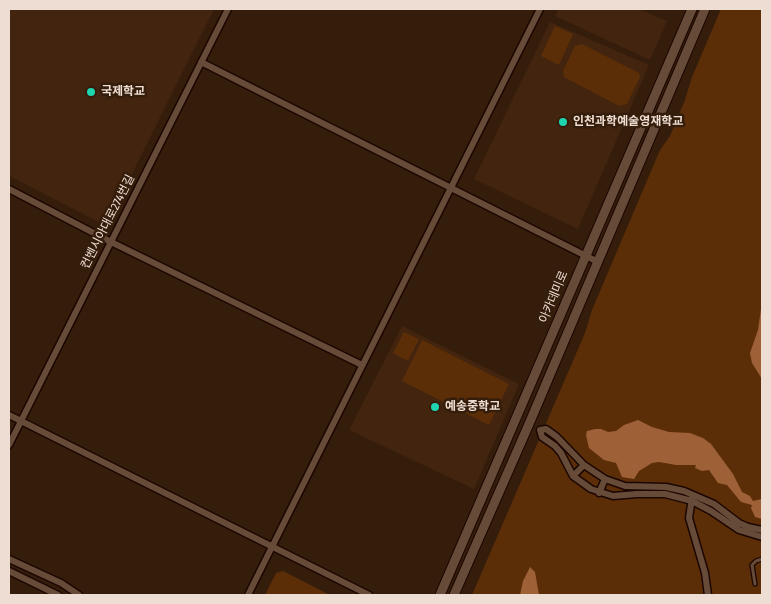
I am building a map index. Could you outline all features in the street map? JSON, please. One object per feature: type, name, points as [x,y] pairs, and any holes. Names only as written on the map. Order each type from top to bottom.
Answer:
[{"type":"main road","name":"아카데미로","points":[[440,595],[692,9]]},
{"type":"main road","points":[[454,595],[529,424],[705,9]]},
{"type":"street","name":"컨벤시아대로274번길","points":[[9,445],[228,9]]},
{"type":"street","points":[[248,595],[540,9]]},
{"type":"street","points":[[201,62],[598,262]]},
{"type":"street","points":[[9,189],[111,242],[362,365]]},
{"type":"street","points":[[9,415],[369,595]]},
{"type":"street","points":[[762,530],[739,523],[714,504],[666,487],[625,486],[605,479],[584,465],[557,437],[546,429],[540,430],[542,437],[556,446],[573,476],[590,489],[613,496],[665,494],[693,498],[739,530],[762,537]]},
{"type":"street","points":[[573,476],[584,465]]},
{"type":"street","points":[[600,493],[605,479]]},
{"type":"street","points":[[693,498],[689,518],[705,573],[708,595]]},
{"type":"street","points":[[9,558],[79,595]]},
{"type":"street","points":[[9,571],[58,595]]},
{"type":"lane","points":[[529,424],[540,430]]},
{"type":"lane","points":[[755,584],[752,565],[762,559]]},
{"type":"shaded area","name":"국제학교","points":[[9,9],[214,9],[109,220],[99,222],[9,176]]},
{"type":"shaded area","points":[[559,9],[639,9],[667,21],[650,60],[555,16]]},
{"type":"shaded area","points":[[721,9],[762,9],[762,595],[472,595],[585,333],[592,310],[660,150],[670,136],[692,77]]},
{"type":"shaded area","name":"인천과학예술영재학교","points":[[550,22],[649,65],[578,229],[474,179]]},
{"type":"shaded area","points":[[555,26],[573,34],[559,65],[541,56]]},
{"type":"shaded area","points":[[582,44],[639,73],[640,77],[627,104],[619,106],[564,77],[563,71],[575,46]]},
{"type":"shaded area","points":[[762,302],[762,379],[752,363],[750,353],[758,330]]},
{"type":"shaded area","name":"예송중학교","points":[[402,326],[519,384],[474,489],[349,430]]},
{"type":"shaded area","points":[[404,332],[419,339],[408,361],[393,353]]},
{"type":"shaded area","points":[[422,340],[509,384],[489,425],[402,381]]},
{"type":"shaded area","points":[[638,420],[669,432],[690,433],[703,438],[711,444],[733,474],[742,492],[750,496],[753,501],[762,499],[762,519],[755,517],[751,508],[752,505],[741,502],[727,485],[718,483],[709,470],[702,471],[695,468],[696,465],[676,465],[659,462],[652,463],[639,471],[634,479],[622,477],[616,463],[604,460],[589,448],[587,431],[601,429],[608,432],[616,431],[624,425]]},
{"type":"shaded area","points":[[530,567],[535,572],[539,595],[520,595],[523,581]]},
{"type":"shaded area","points":[[283,571],[330,595],[265,595],[276,573]]},
{"type":"place","name":"국제학교","points":[[91,92]]},
{"type":"place","name":"인천과학예술영재학교","points":[[563,122]]},
{"type":"place","name":"예송중학교","points":[[435,407]]}]
